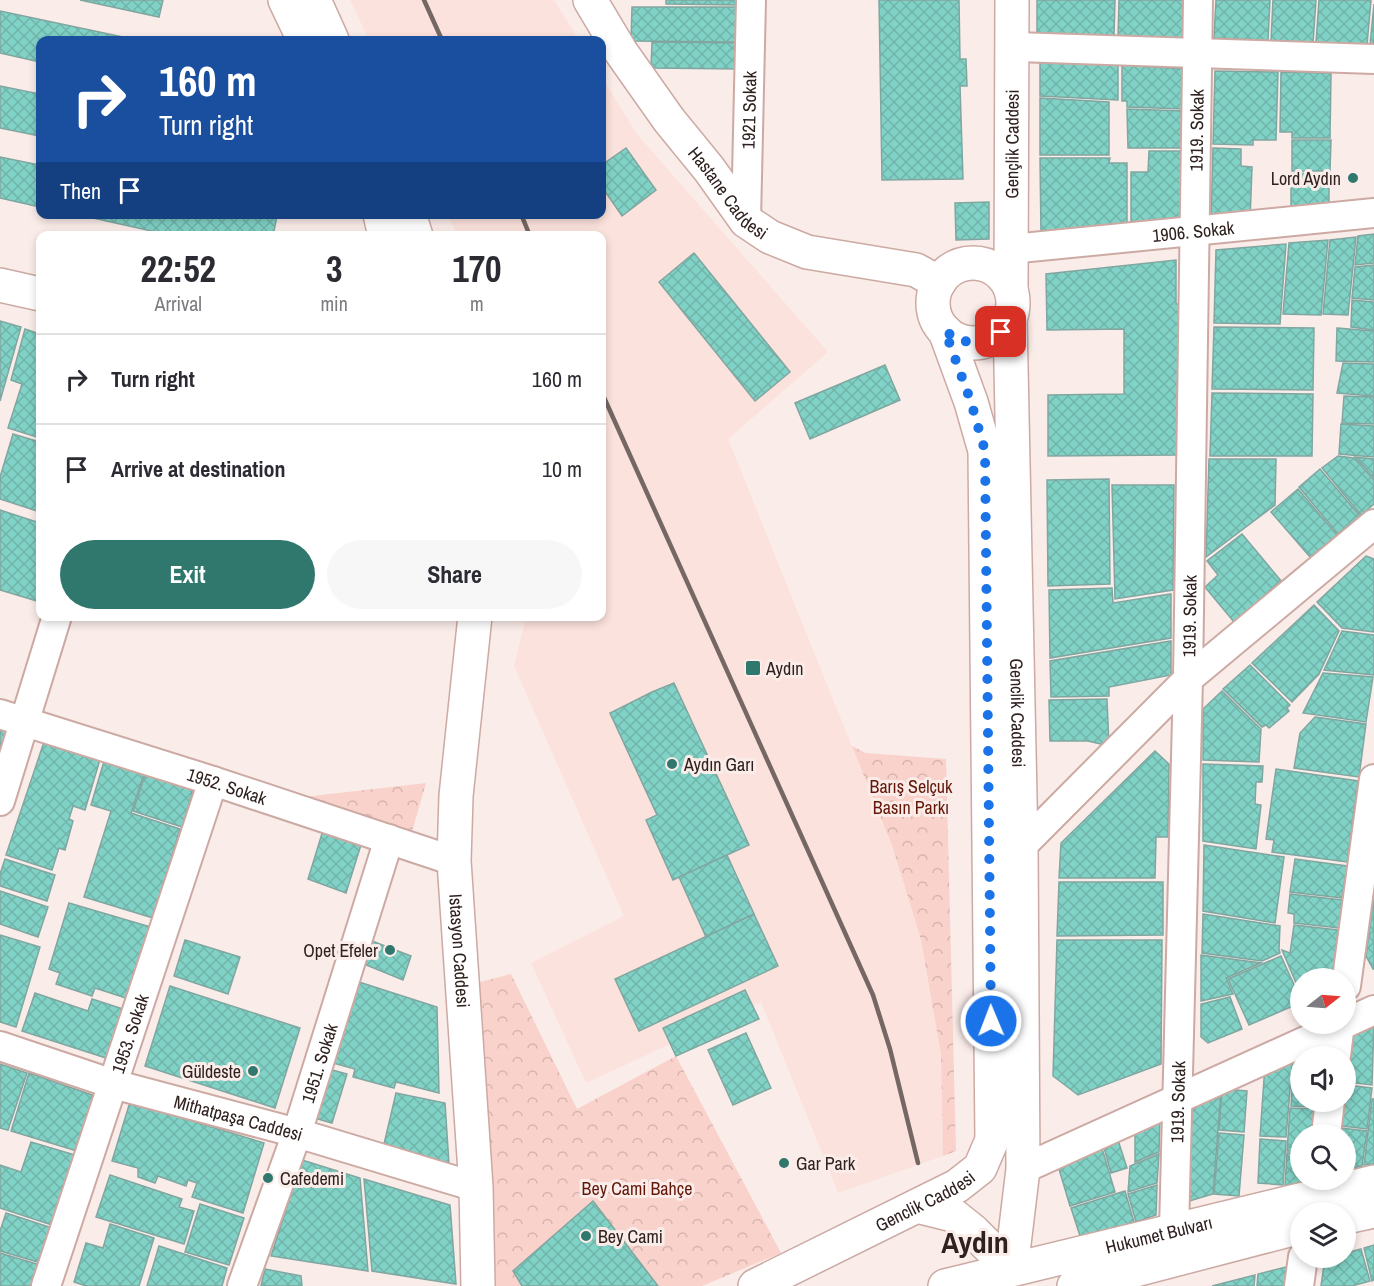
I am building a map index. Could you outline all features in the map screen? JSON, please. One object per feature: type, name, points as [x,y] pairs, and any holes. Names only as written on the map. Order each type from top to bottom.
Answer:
[{"type":"street","points":[[285,0],[302,36]]},
{"type":"street","points":[[314,0],[330,36]]},
{"type":"street","name":"Hastane Caddesi","points":[[590,0],[621,52],[669,120],[709,169],[746,221],[770,237],[807,252],[916,270],[939,283]]},
{"type":"street","name":"1921 Sokak","points":[[746,221],[751,0]]},
{"type":"street","name":"Gençlik Caddesi","points":[[1010,304],[1012,0]]},
{"type":"street","name":"1919. Sokak","points":[[1174,1231],[1188,679],[1198,0]]},
{"type":"street","points":[[1013,47],[1374,59]]},
{"type":"street","name":"1906. Sokak","points":[[1011,249],[1374,213]]},
{"type":"street","points":[[970,263],[984,264],[1005,279],[1010,304],[1001,332],[979,343],[971,343],[956,339],[945,331],[938,321],[934,308],[934,295],[939,283],[947,273],[958,266],[970,263]]},
{"type":"street","points":[[0,285],[36,293]]},
{"type":"street","points":[[0,304],[36,311]]},
{"type":"street","name":"Genclik Caddesi","points":[[1008,1277],[1023,1169],[1021,847],[1010,304]]},
{"type":"street","name":"Genclik Caddesi","points":[[755,1286],[957,1186],[980,1168],[992,1140],[985,451],[971,402],[945,331]]},
{"type":"street","points":[[1021,847],[1188,679],[1374,524]]},
{"type":"street","points":[[0,801],[12,718],[55,621]]},
{"type":"street","name":"Istasyon Caddesi","points":[[474,621],[456,796],[454,861],[476,1187],[478,1286]]},
{"type":"street","name":"1952. Sokak","points":[[12,718],[213,781],[454,861]]},
{"type":"street","points":[[1348,968],[1374,779]]},
{"type":"street","name":"1953. Sokak","points":[[46,1286],[213,781]]},
{"type":"street","name":"1951. Sokak","points":[[242,1286],[297,1132],[389,839]]},
{"type":"street","points":[[1356,1018],[1374,1010]]},
{"type":"street","points":[[1023,1169],[1319,1034]]},
{"type":"street","name":"Mithatpaşa Caddesi","points":[[0,1046],[113,1084],[297,1132],[476,1187]]},
{"type":"street","name":"Hukumet Bulvarı","points":[[1356,1183],[1374,1182]]},
{"type":"street","name":"Hukumet Bulvarı","points":[[945,1286],[1008,1277],[1174,1231],[1306,1190]]},
{"type":"street","points":[[917,1206],[953,1215],[974,1231],[1008,1277]]},
{"type":"street","points":[[1356,1214],[1374,1210]]},
{"type":"street","name":"Hukumet Bulvarı","points":[[1074,1286],[1162,1275],[1290,1230]]},
{"type":"street","points":[[1299,1286],[1301,1268]]},
{"type":"shaded area","points":[[350,0],[554,0],[576,36],[367,36]]},
{"type":"shaded area","points":[[606,84],[636,133],[828,352],[728,439],[893,848],[921,940],[941,1055],[943,1156],[838,1193],[761,1002],[586,1083],[531,963],[624,916],[514,666],[525,621],[606,621],[606,231],[455,231],[450,219],[606,219]]},
{"type":"green space","name":"Barış Selçuk Basın Parkı","points":[[852,746],[866,753],[946,759],[956,1151],[943,1156],[941,1055],[921,940],[893,848]]},
{"type":"green space","points":[[426,783],[411,835],[286,799]]},
{"type":"green space","name":"Bey Cami Bahçe","points":[[511,974],[577,1109],[676,1056],[781,1253],[702,1286],[489,1286],[472,984]]},
{"type":"building","points":[[80,0],[163,0],[159,17]]},
{"type":"building","points":[[666,0],[742,0],[742,5],[666,4]]},
{"type":"building","points":[[879,0],[959,0],[960,59],[966,59],[967,86],[960,86],[963,179],[882,180]]},
{"type":"building","points":[[1037,0],[1115,0],[1114,37],[1037,33]]},
{"type":"building","points":[[1119,0],[1185,0],[1185,42],[1118,38]]},
{"type":"building","points":[[1216,0],[1270,0],[1268,40],[1214,38]]},
{"type":"building","points":[[1273,0],[1316,0],[1313,43],[1271,41]]},
{"type":"building","points":[[1319,0],[1371,0],[1367,45],[1316,43]]},
{"type":"building","points":[[1374,4],[1374,46],[1370,45]]},
{"type":"building","points":[[632,7],[741,7],[741,42],[631,41]]},
{"type":"building","points":[[0,11],[118,36],[36,36],[36,61],[0,53]]},
{"type":"building","points":[[652,42],[741,43],[741,69],[651,68]]},
{"type":"building","points":[[1040,61],[1118,65],[1118,100],[1040,96]]},
{"type":"building","points":[[1122,65],[1185,69],[1185,109],[1127,107],[1127,101],[1122,101]]},
{"type":"building","points":[[1215,71],[1278,72],[1276,140],[1253,140],[1253,145],[1213,144]]},
{"type":"building","points":[[1281,72],[1331,73],[1330,138],[1292,138],[1292,132],[1280,132]]},
{"type":"building","points":[[0,86],[36,93],[36,135],[0,128]]},
{"type":"building","points":[[1040,98],[1109,102],[1109,155],[1040,155]]},
{"type":"building","points":[[1127,109],[1185,111],[1184,148],[1128,148]]},
{"type":"building","points":[[1292,140],[1331,140],[1330,171],[1292,171]]},
{"type":"building","points":[[626,148],[656,190],[622,216],[606,193],[606,162]]},
{"type":"building","points":[[1213,148],[1241,149],[1241,166],[1252,167],[1250,221],[1211,220]]},
{"type":"building","points":[[1149,151],[1184,151],[1183,222],[1131,227],[1131,172],[1148,172]]},
{"type":"building","points":[[0,157],[36,164],[36,206],[0,198]]},
{"type":"building","points":[[1040,158],[1110,158],[1109,163],[1127,163],[1127,226],[1041,234]]},
{"type":"building","points":[[1291,173],[1329,174],[1329,215],[1291,214]]},
{"type":"building","points":[[989,202],[989,239],[956,240],[955,203]]},
{"type":"building","points":[[98,219],[276,219],[274,231],[152,231]]},
{"type":"building","points":[[1374,234],[1374,263],[1355,265],[1358,236]]},
{"type":"building","points":[[1356,237],[1348,315],[1323,314],[1330,240]]},
{"type":"building","points":[[1328,240],[1321,315],[1283,314],[1289,243]]},
{"type":"building","points":[[1286,244],[1280,324],[1214,323],[1216,250]]},
{"type":"building","points":[[694,253],[790,372],[755,401],[659,282]]},
{"type":"building","points":[[1176,260],[1176,304],[1181,304],[1177,455],[1048,456],[1048,395],[1124,394],[1124,329],[1047,330],[1046,274]]},
{"type":"building","points":[[1374,265],[1374,300],[1352,298],[1355,267]]},
{"type":"building","points":[[1352,300],[1374,302],[1374,330],[1351,327]]},
{"type":"building","points":[[0,321],[21,327],[0,401]]},
{"type":"building","points":[[1214,327],[1314,328],[1313,390],[1212,389]]},
{"type":"building","points":[[1337,328],[1374,331],[1374,362],[1336,361]]},
{"type":"building","points":[[25,329],[36,333],[36,437],[8,428],[22,384],[11,380]]},
{"type":"building","points":[[1343,363],[1374,364],[1374,396],[1337,393]]},
{"type":"building","points":[[885,365],[900,400],[810,439],[795,403]]},
{"type":"building","points":[[1212,393],[1313,394],[1312,456],[1210,456]]},
{"type":"building","points":[[1344,396],[1374,397],[1374,424],[1342,423]]},
{"type":"building","points":[[1341,424],[1374,426],[1374,457],[1339,454]]},
{"type":"building","points":[[13,434],[36,441],[36,511],[0,499],[0,477]]},
{"type":"building","points":[[1338,456],[1354,458],[1374,480],[1374,504],[1361,515],[1322,468]]},
{"type":"building","points":[[1355,457],[1374,459],[1374,478]]},
{"type":"building","points":[[1209,459],[1276,459],[1275,505],[1206,557]]},
{"type":"building","points":[[1320,469],[1360,516],[1338,534],[1299,487]]},
{"type":"building","points":[[1109,479],[1110,584],[1048,586],[1047,480]]},
{"type":"building","points":[[1112,485],[1174,485],[1173,590],[1115,599]]},
{"type":"building","points":[[1298,489],[1337,535],[1310,557],[1271,512]]},
{"type":"building","points":[[0,510],[36,522],[36,601],[0,590]]},
{"type":"building","points":[[1242,534],[1282,582],[1234,622],[1205,587],[1218,575],[1207,561]]},
{"type":"building","points":[[1366,556],[1374,559],[1374,632],[1342,628],[1317,602]]},
{"type":"building","points":[[1112,588],[1113,603],[1171,594],[1171,638],[1050,658],[1049,590]]},
{"type":"building","points":[[1314,605],[1339,631],[1319,674],[1292,702],[1252,663]]},
{"type":"building","points":[[1342,631],[1374,635],[1374,675],[1324,670]]},
{"type":"building","points":[[1171,641],[1171,675],[1109,687],[1109,696],[1051,697],[1050,661]]},
{"type":"building","points":[[1250,665],[1290,705],[1287,708],[1289,711],[1269,728],[1266,725],[1262,727],[1223,689]]},
{"type":"building","points":[[1323,673],[1373,677],[1366,722],[1303,713]]},
{"type":"building","name":"Aydın Garı","points":[[674,683],[749,845],[673,880],[646,820],[657,815],[610,713]]},
{"type":"building","points":[[1222,691],[1261,729],[1259,762],[1203,760],[1203,709]]},
{"type":"building","points":[[1107,699],[1109,746],[1088,741],[1050,741],[1049,700]]},
{"type":"building","points":[[1315,717],[1366,724],[1359,777],[1294,768],[1300,733]]},
{"type":"building","points":[[0,723],[12,727],[0,765]]},
{"type":"building","points":[[45,739],[101,756],[85,810],[73,806],[69,819],[73,821],[65,850],[59,848],[52,870],[6,855]]},
{"type":"building","points":[[1155,751],[1169,764],[1168,837],[1156,837],[1155,878],[1059,878],[1061,843]]},
{"type":"building","points":[[105,758],[145,771],[131,813],[180,829],[153,918],[84,897],[111,811],[91,805]]},
{"type":"building","points":[[1203,764],[1263,766],[1262,782],[1256,782],[1255,804],[1261,805],[1256,849],[1203,841]]},
{"type":"building","points":[[147,769],[195,784],[182,827],[133,811]]},
{"type":"building","points":[[1276,769],[1358,781],[1347,862],[1272,852],[1274,840],[1266,839]]},
{"type":"building","points":[[324,827],[365,832],[346,893],[308,879]]},
{"type":"building","points":[[1204,845],[1284,857],[1275,923],[1203,911]]},
{"type":"building","points":[[727,855],[754,914],[706,937],[679,877]]},
{"type":"building","points":[[5,859],[55,875],[47,901],[0,886],[0,874]]},
{"type":"building","points":[[1295,859],[1347,866],[1342,898],[1290,892]]},
{"type":"building","points":[[1059,882],[1163,882],[1163,935],[1057,936]]},
{"type":"building","points":[[0,891],[48,907],[38,937],[0,924]]},
{"type":"building","points":[[1290,894],[1342,900],[1339,928],[1294,923],[1294,914],[1288,913]]},
{"type":"building","points":[[1374,896],[1374,969],[1373,969],[1366,956]]},
{"type":"building","points":[[69,903],[154,928],[132,1000],[95,988],[92,996],[56,984],[60,973],[49,969]]},
{"type":"building","points":[[754,914],[778,966],[639,1031],[615,979]]},
{"type":"building","points":[[1203,914],[1280,926],[1280,953],[1262,961],[1202,953]]},
{"type":"building","points":[[1294,925],[1338,930],[1333,968],[1290,969],[1282,950],[1290,953]]},
{"type":"building","points":[[0,935],[40,947],[16,1027],[0,1022]]},
{"type":"building","points":[[185,940],[240,957],[228,994],[174,976]]},
{"type":"building","points":[[1057,940],[1162,940],[1161,1064],[1078,1095],[1053,1076]]},
{"type":"building","points":[[372,941],[411,956],[403,980],[364,964]]},
{"type":"building","points":[[1201,955],[1261,963],[1226,978],[1233,994],[1201,1001]]},
{"type":"building","points":[[1281,956],[1290,976],[1290,1007],[1249,1025],[1228,979]]},
{"type":"building","points":[[359,982],[437,1007],[439,1093],[396,1082],[394,1088],[353,1077],[355,1069],[333,1063]]},
{"type":"building","points":[[170,986],[300,1028],[275,1108],[145,1066]]},
{"type":"building","points":[[745,990],[759,1019],[676,1056],[663,1028]]},
{"type":"building","points":[[35,993],[88,1011],[92,999],[123,1009],[106,1058],[22,1031]]},
{"type":"building","points":[[1230,997],[1242,1029],[1208,1043],[1201,1037],[1201,1004]]},
{"type":"building","points":[[1374,1022],[1372,1085],[1356,1083],[1356,1046],[1351,1046],[1352,1034],[1356,1034],[1356,1028]]},
{"type":"building","points":[[746,1033],[771,1088],[733,1105],[708,1050]]},
{"type":"building","points":[[1290,1056],[1286,1137],[1260,1136],[1265,1065]]},
{"type":"building","points":[[0,1064],[27,1073],[8,1130],[0,1128]]},
{"type":"building","points":[[325,1068],[347,1074],[332,1123],[311,1117]]},
{"type":"building","points":[[29,1073],[95,1096],[77,1151],[11,1131]]},
{"type":"building","points":[[1356,1086],[1372,1088],[1367,1129],[1356,1128],[1356,1124],[1342,1124],[1344,1112],[1356,1112]]},
{"type":"building","points":[[1222,1089],[1247,1091],[1244,1132],[1219,1130]]},
{"type":"building","points":[[1221,1091],[1213,1194],[1186,1202],[1193,1102]]},
{"type":"building","points":[[396,1093],[445,1103],[449,1164],[384,1144]]},
{"type":"building","points":[[1372,1099],[1374,1099],[1374,1164],[1364,1165]]},
{"type":"building","points":[[130,1102],[264,1143],[243,1213],[192,1197],[197,1183],[188,1180],[186,1186],[158,1176],[155,1183],[138,1177],[138,1168],[112,1161]]},
{"type":"building","points":[[1290,1108],[1290,1112],[1315,1112],[1314,1124],[1290,1124],[1290,1151],[1287,1151]]},
{"type":"building","points":[[1160,1116],[1159,1152],[1135,1162],[1135,1125]]},
{"type":"building","points":[[1356,1130],[1367,1131],[1362,1166],[1356,1167]]},
{"type":"building","points":[[1219,1133],[1244,1135],[1239,1196],[1214,1194]]},
{"type":"building","points":[[1260,1139],[1286,1141],[1283,1185],[1258,1183]]},
{"type":"building","points":[[1118,1140],[1127,1168],[1111,1173],[1103,1144]]},
{"type":"building","points":[[31,1142],[75,1155],[52,1225],[0,1208],[0,1165],[21,1172]]},
{"type":"building","points":[[1101,1145],[1115,1192],[1070,1206],[1056,1159]]},
{"type":"building","points":[[1287,1153],[1290,1153],[1290,1185],[1285,1185]]},
{"type":"building","points":[[1159,1154],[1157,1183],[1128,1192],[1130,1166]]},
{"type":"building","points":[[302,1160],[360,1178],[368,1271],[271,1256]]},
{"type":"building","points":[[110,1175],[182,1199],[179,1207],[194,1211],[184,1244],[96,1217]]},
{"type":"building","points":[[364,1179],[450,1205],[456,1284],[372,1271]]},
{"type":"building","points":[[1157,1185],[1156,1215],[1136,1222],[1128,1194]]},
{"type":"building","points":[[1125,1191],[1134,1222],[1081,1239],[1071,1208]]},
{"type":"building","name":"Bey Cami","points":[[593,1201],[658,1286],[522,1286],[513,1271]]},
{"type":"building","points":[[200,1204],[244,1218],[229,1265],[185,1252]]},
{"type":"building","points":[[6,1213],[52,1228],[41,1263],[0,1251],[0,1231]]},
{"type":"building","points":[[110,1224],[154,1238],[139,1286],[86,1286],[74,1282],[86,1243],[103,1248]]},
{"type":"building","points":[[1374,1245],[1374,1280],[1372,1281],[1364,1248]]},
{"type":"building","points":[[159,1246],[227,1268],[222,1286],[147,1286]]},
{"type":"building","points":[[1361,1249],[1370,1281],[1352,1286],[1321,1286],[1324,1268],[1356,1268],[1356,1250]]},
{"type":"building","points":[[0,1253],[40,1265],[33,1286],[0,1286]]},
{"type":"building","points":[[1290,1266],[1294,1268],[1291,1286],[1257,1286],[1258,1274]]},
{"type":"building","points":[[265,1269],[301,1276],[302,1286],[261,1286]]},
{"type":"building","points":[[1255,1275],[1254,1286],[1212,1286]]},
{"type":"railway","points":[[424,0],[440,36]]},
{"type":"railway","points":[[523,219],[528,231]]},
{"type":"railway","points":[[606,402],[873,995],[890,1049],[918,1163]]},
{"type":"place","name":"Lord Aydın","points":[[1353,178]]},
{"type":"place","name":"Aydın","points":[[753,668]]},
{"type":"place","name":"Aydın Garı","points":[[672,764]]},
{"type":"place","name":"Opet Efeler","points":[[390,950]]},
{"type":"place","name":"Güldeste","points":[[253,1071]]},
{"type":"place","name":"Gar Park","points":[[784,1163]]},
{"type":"place","name":"Cafedemi","points":[[268,1178]]},
{"type":"place","name":"Bey Cami","points":[[586,1236]]},
{"type":"district","name":"Aydın","points":[[975,1242]]},
{"type":"route","points":[[991,1021],[985,451],[971,402],[945,331],[956,339],[971,343],[979,343],[1001,332]]}]
